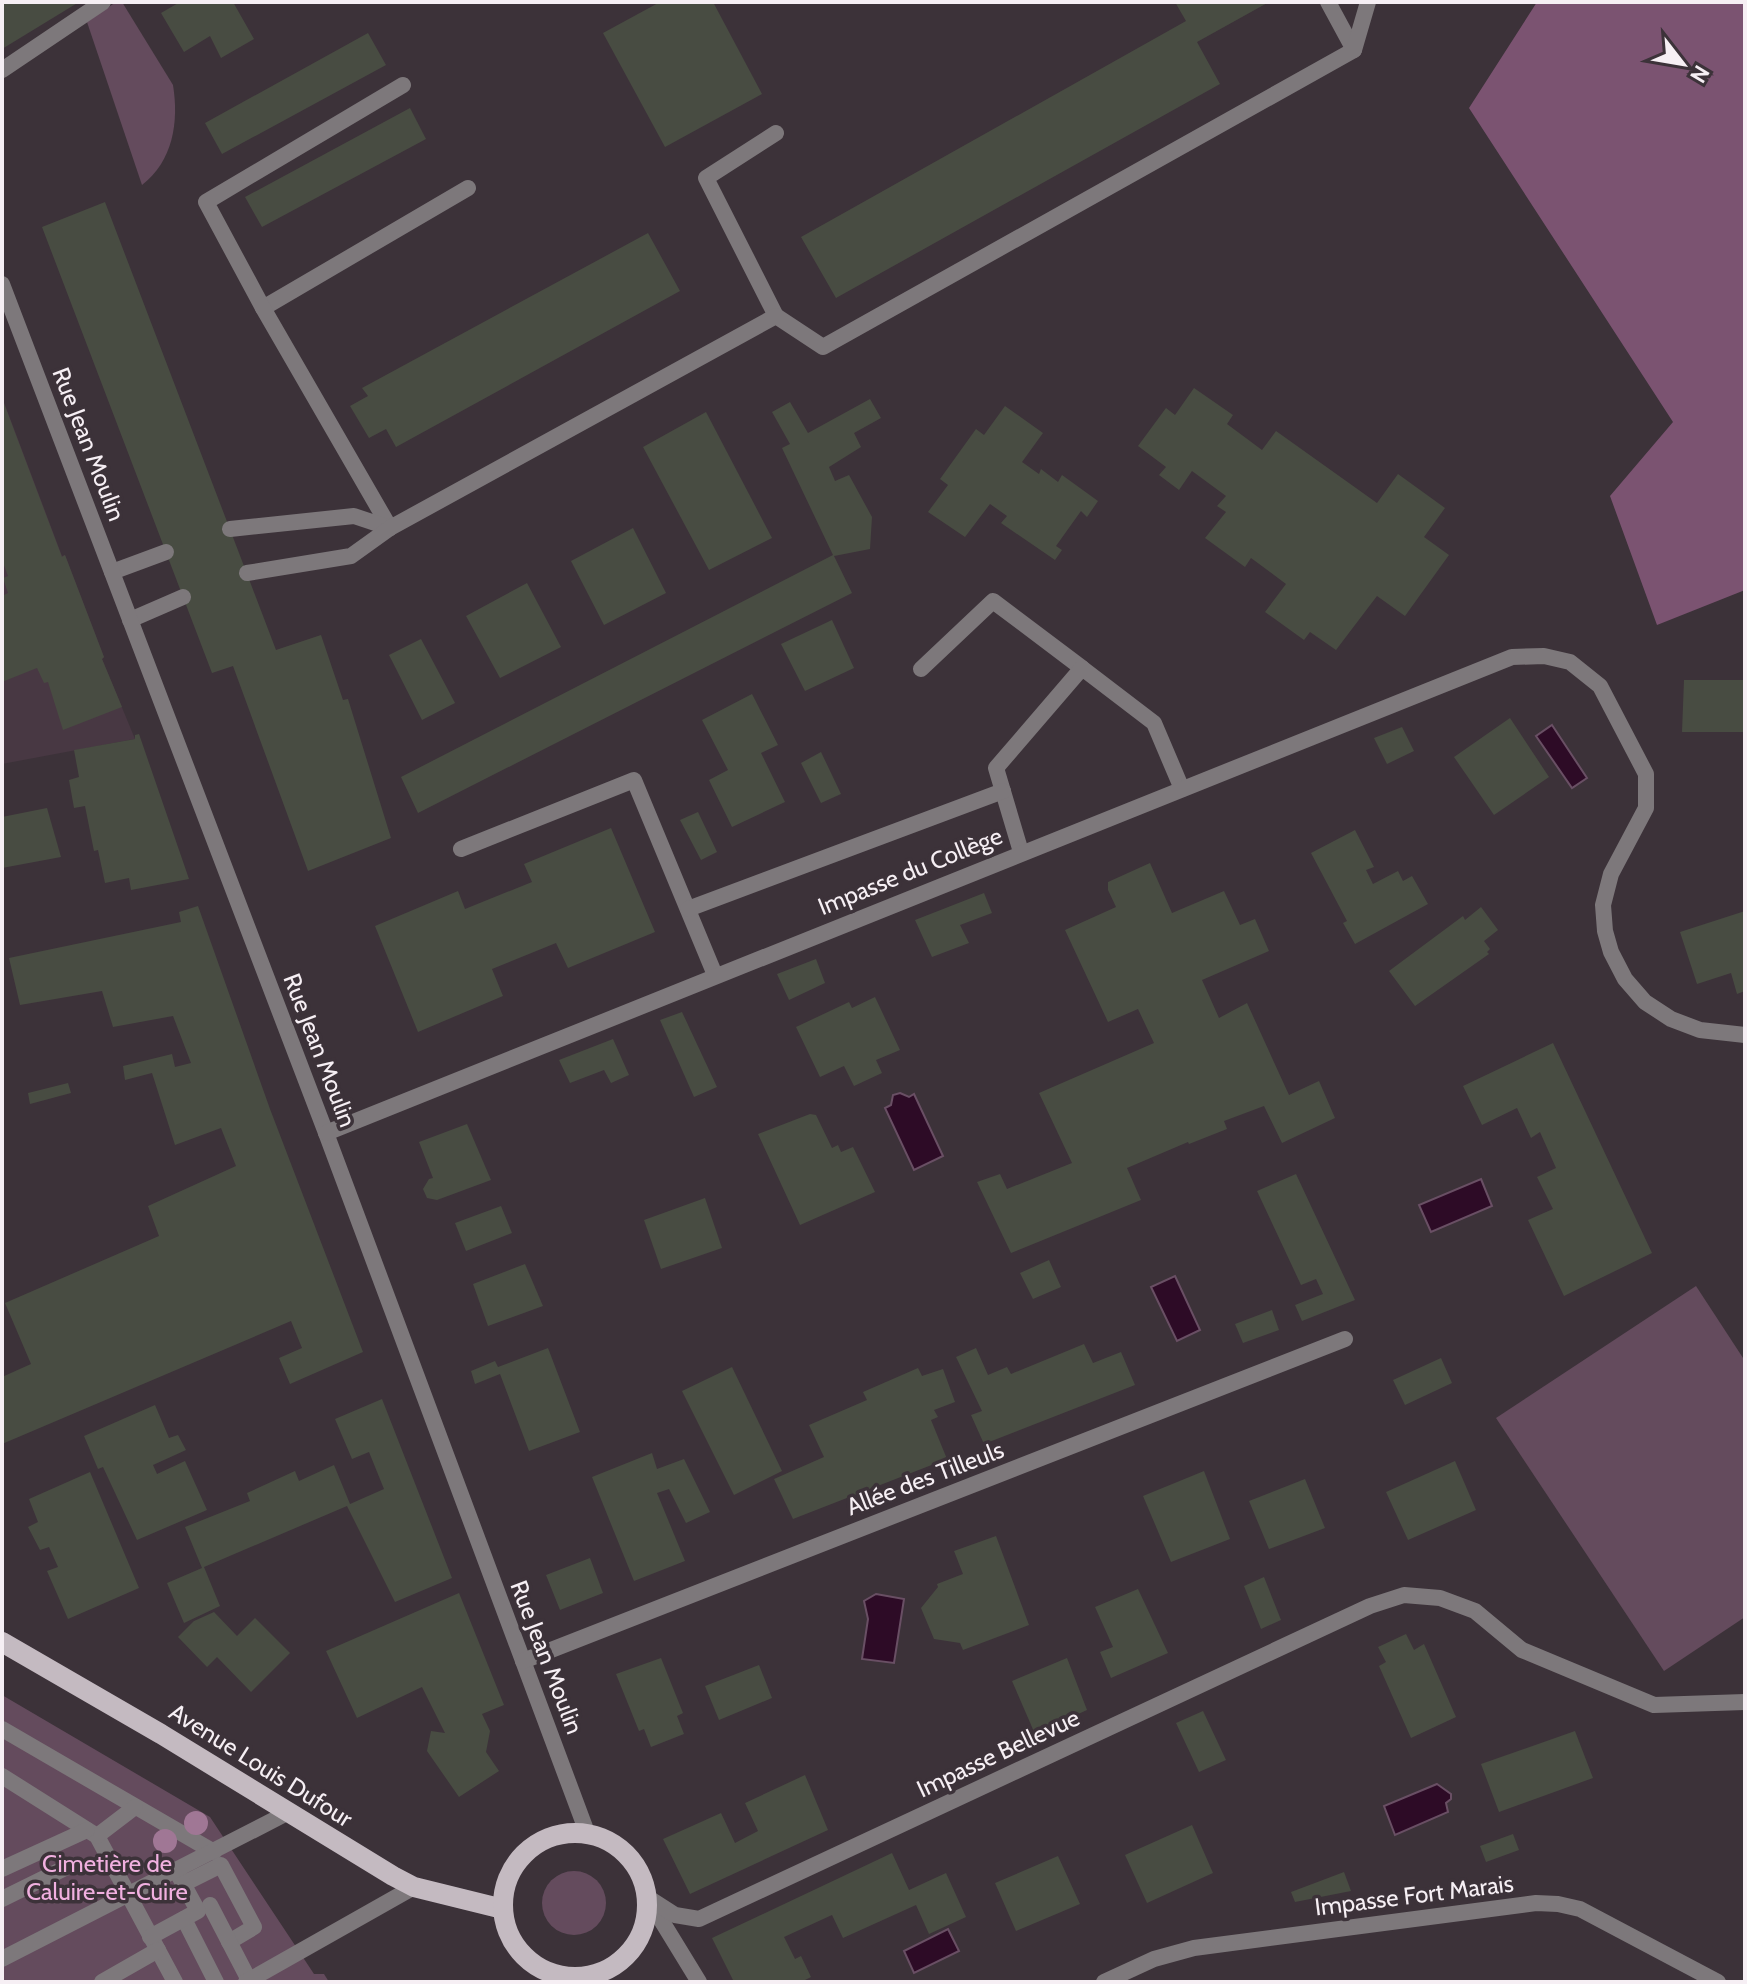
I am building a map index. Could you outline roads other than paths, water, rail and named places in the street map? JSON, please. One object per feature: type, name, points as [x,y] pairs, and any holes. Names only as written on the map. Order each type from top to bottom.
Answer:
[{"type":"main road","name":"Avenue Louis Dufour","points":[[2,1642],[414,1887],[503,1909]]},
{"type":"main road","points":[[566,1834],[588,1835],[610,1842],[628,1856],[641,1875],[647,1897],[646,1918],[640,1939],[617,1975],[557,1976],[536,1966],[519,1951],[508,1931],[503,1909],[506,1888],[514,1868],[528,1852],[546,1840],[566,1834]]},
{"type":"street","points":[[2,70],[103,2]]},
{"type":"street","points":[[1328,2],[1354,50]]},
{"type":"street","points":[[776,133],[706,178],[776,316],[823,347],[1354,50],[1368,2]]},
{"type":"street","points":[[390,528],[263,308],[206,202],[403,85]]},
{"type":"street","points":[[263,308],[468,188]]},
{"type":"street","name":"Rue Jean Moulin","points":[[2,284],[326,1133],[588,1835]]},
{"type":"street","points":[[247,573],[351,556],[390,528],[776,316]]},
{"type":"street","points":[[230,529],[354,516],[390,528]]},
{"type":"street","points":[[112,572],[166,552]]},
{"type":"street","points":[[130,620],[183,597]]},
{"type":"street","points":[[921,669],[993,601],[1154,723],[1182,789]]},
{"type":"street","name":"Impasse du Collège","points":[[326,1133],[1512,657],[1544,656],[1570,662],[1600,686],[1646,774],[1646,808],[1611,874],[1603,905],[1611,952],[1625,979],[1645,1002],[1671,1019],[1700,1030],[1745,1035]]},
{"type":"street","points":[[1021,852],[996,768],[1082,668]]},
{"type":"street","points":[[461,849],[634,780],[715,975]]},
{"type":"street","points":[[688,909],[1003,791]]},
{"type":"street","name":"Allée des Tilleuls","points":[[523,1661],[1345,1339]]},
{"type":"street","name":"Impasse Bellevue","points":[[647,1897],[675,1915],[699,1919],[1370,1606],[1404,1595],[1440,1598],[1475,1611],[1522,1650],[1654,1705],[1745,1702]]},
{"type":"street","points":[[2,1729],[214,1852]]},
{"type":"street","points":[[2,1776],[92,1833],[175,1982]]},
{"type":"street","points":[[2,1869],[92,1833],[135,1807]]},
{"type":"street","points":[[180,1877],[214,1852],[287,1813]]},
{"type":"street","points":[[2,1959],[128,1896],[221,1865],[254,1927],[229,1942]]},
{"type":"street","points":[[2,1899],[69,1866]]},
{"type":"street","points":[[180,1877],[197,1912],[216,1982]]},
{"type":"street","points":[[197,1912],[229,1942],[248,1981],[414,1887]]},
{"type":"street","points":[[102,1982],[197,1912],[235,1892]]},
{"type":"street","points":[[647,1897],[699,1982]]},
{"type":"street","name":"Impasse Fort Marais","points":[[1104,1982],[1154,1959],[1194,1948],[1536,1903],[1580,1909],[1718,1982]]},
{"type":"park label","name":"Cimetière de Caluire-et-Cuire","points":[[107,1877]]}]
